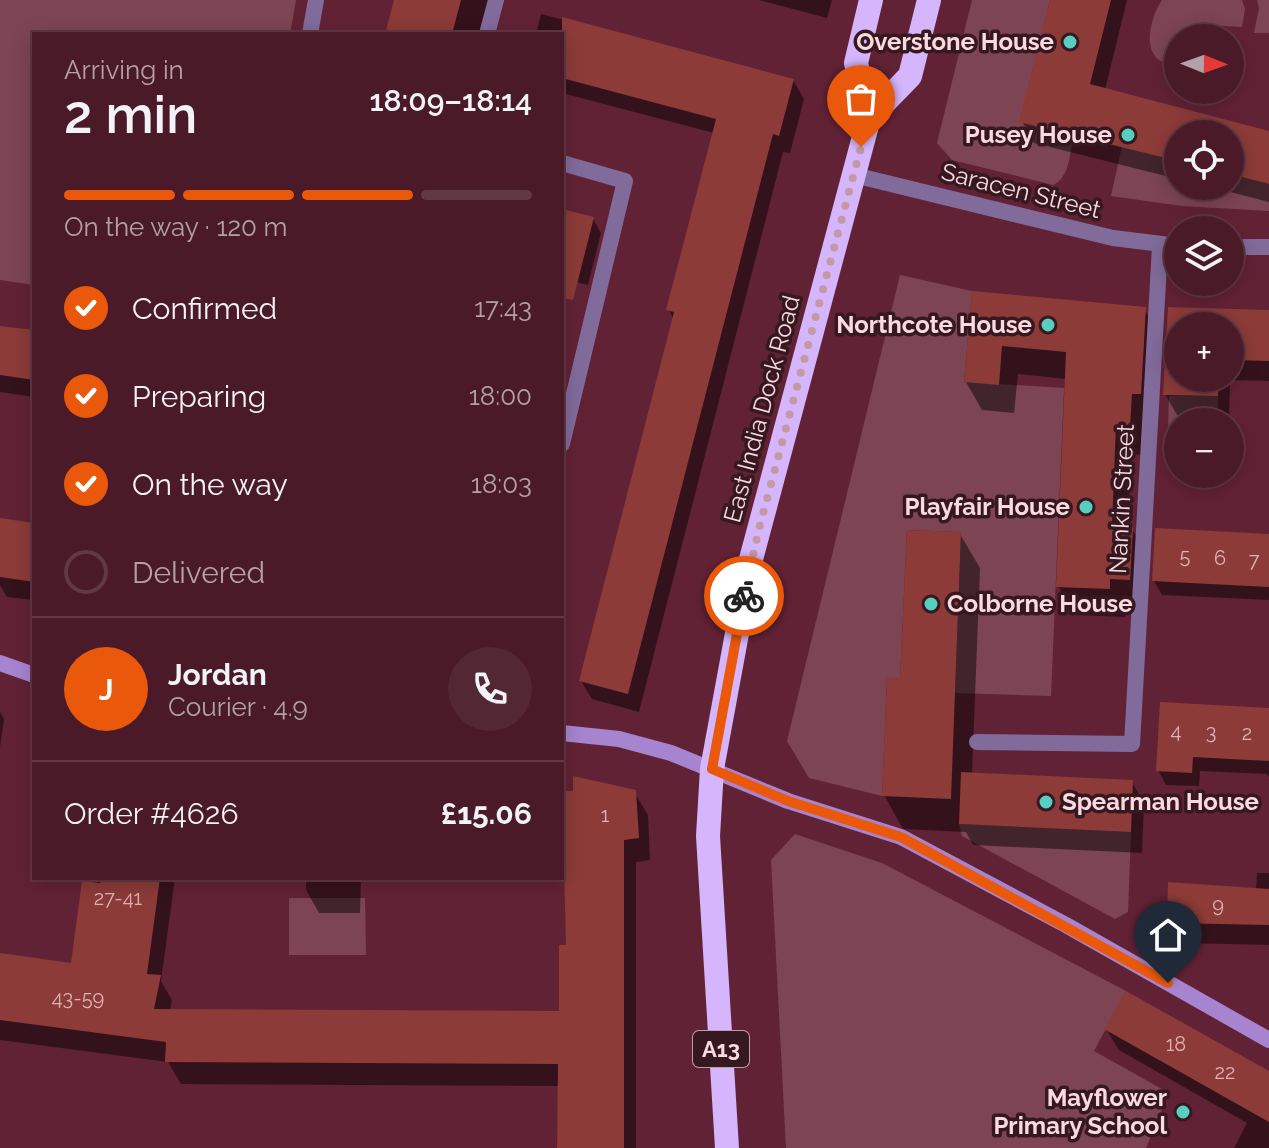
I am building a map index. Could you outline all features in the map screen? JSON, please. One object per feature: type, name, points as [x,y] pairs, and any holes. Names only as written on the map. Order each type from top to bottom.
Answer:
[{"type":"highway","name":"East India Dock Road","points":[[727,1148],[708,836],[712,769],[750,563],[869,118],[856,63],[871,0]]},
{"type":"highway","name":"East India Dock Road","points":[[869,118],[910,76],[929,0]]},
{"type":"street","points":[[310,32],[316,0]]},
{"type":"street","points":[[488,32],[496,0]]},
{"type":"street","points":[[564,164],[625,181],[570,379],[564,428]]},
{"type":"street","name":"Saracen Street","points":[[854,175],[1113,238],[1164,246]]},
{"type":"street","name":"Nankin Street","points":[[977,742],[1132,744],[1160,246]]},
{"type":"street","points":[[1244,247],[1269,247]]},
{"type":"street","points":[[0,663],[32,674]]},
{"type":"street","points":[[564,733],[619,739],[671,753],[788,801],[901,837],[1066,925],[1269,1040]]},
{"type":"shaded area","points":[[0,0],[296,0],[290,32],[32,32],[32,285],[0,280]]},
{"type":"shaded area","points":[[972,0],[1050,0],[1020,121],[1074,135],[1066,170],[1053,185],[952,160],[937,143]]},
{"type":"shaded area","points":[[1162,0],[1242,0],[1245,9],[1242,24],[1164,24],[1164,62],[1154,55],[1151,48],[1150,31]]},
{"type":"shaded area","points":[[1257,0],[1269,0],[1269,33],[1254,33],[1259,8]]},
{"type":"shaded area","points":[[1122,146],[1164,157],[1164,200],[1244,200],[1244,178],[1269,184],[1269,211],[1182,206],[1111,196]]},
{"type":"shaded area","points":[[900,275],[972,291],[964,382],[1064,388],[1051,696],[955,693],[961,532],[907,530],[900,678],[887,678],[882,796],[809,778],[787,741]]},
{"type":"shaded area","points":[[1169,396],[1218,396],[1218,408],[1169,408]]},
{"type":"shaded area","points":[[959,824],[1131,832],[1128,912],[1115,919],[962,836]]},
{"type":"shaded area","points":[[795,834],[882,863],[1126,991],[1094,1051],[1169,1093],[1146,1148],[786,1148],[771,860]]},
{"type":"shaded area","points":[[289,898],[365,898],[366,955],[289,955]]},
{"type":"building","points":[[394,0],[461,0],[453,32],[386,32]]},
{"type":"building","points":[[1050,0],[1111,0],[1090,84],[1227,120],[1164,120],[1164,158],[1019,122]]},
{"type":"building","points":[[562,17],[794,79],[779,136],[773,134],[628,694],[579,681],[674,312],[666,310],[716,119],[564,79]]},
{"type":"building","points":[[1244,124],[1269,131],[1269,184],[1244,178]]},
{"type":"building","points":[[564,210],[594,217],[573,300],[564,298]]},
{"type":"building","points":[[972,291],[1146,307],[1141,394],[1132,394],[1130,427],[1116,426],[1112,526],[1133,527],[1130,580],[1110,579],[1110,589],[1056,587],[1066,352],[1002,346],[999,385],[964,382]]},
{"type":"building","points":[[1168,307],[1269,310],[1269,361],[1244,360],[1244,312],[1168,312]]},
{"type":"building","points":[[0,326],[32,330],[32,380],[0,375]]},
{"type":"building","points":[[1164,377],[1164,392],[1218,392],[1218,396],[1163,395]]},
{"type":"building","points":[[0,518],[32,523],[32,582],[0,577]]},
{"type":"building","points":[[1155,528],[1269,534],[1269,587],[1152,581]]},
{"type":"building","name":"Colborne House","points":[[907,530],[961,532],[951,799],[882,796],[887,677],[900,678]]},
{"type":"building","points":[[1160,702],[1269,708],[1269,761],[1193,757],[1192,773],[1156,771]]},
{"type":"building","name":"Spearman House","points":[[961,772],[1133,780],[1131,832],[959,824]]},
{"type":"building","points":[[573,776],[636,790],[639,838],[624,840],[624,1148],[557,1148],[558,1064],[165,1062],[166,1042],[0,1020],[0,953],[71,963],[82,881],[100,883],[101,880],[160,880],[147,974],[161,975],[154,1009],[559,1011],[559,945],[566,945],[564,791],[573,791]]},
{"type":"building","points":[[1168,882],[1269,889],[1269,925],[1167,923]]},
{"type":"building","points":[[1126,991],[1269,1071],[1269,1122],[1104,1029]]},
{"type":"way so far","points":[[744,596],[750,563],[861,147]]},
{"type":"place","name":"Overstone House","points":[[1070,42]]},
{"type":"place","name":"Pusey House","points":[[1128,135]]},
{"type":"place","name":"Northcote House","points":[[1048,325]]},
{"type":"place","name":"Playfair House","points":[[1086,507]]},
{"type":"place","name":"Colborne House","points":[[931,604]]},
{"type":"place","name":"Spearman House","points":[[1046,802]]},
{"type":"place","name":"Mayflower Primary School","points":[[1183,1112]]},
{"type":"route","points":[[744,596],[712,769],[805,808],[850,819],[901,837],[1168,983]]}]
